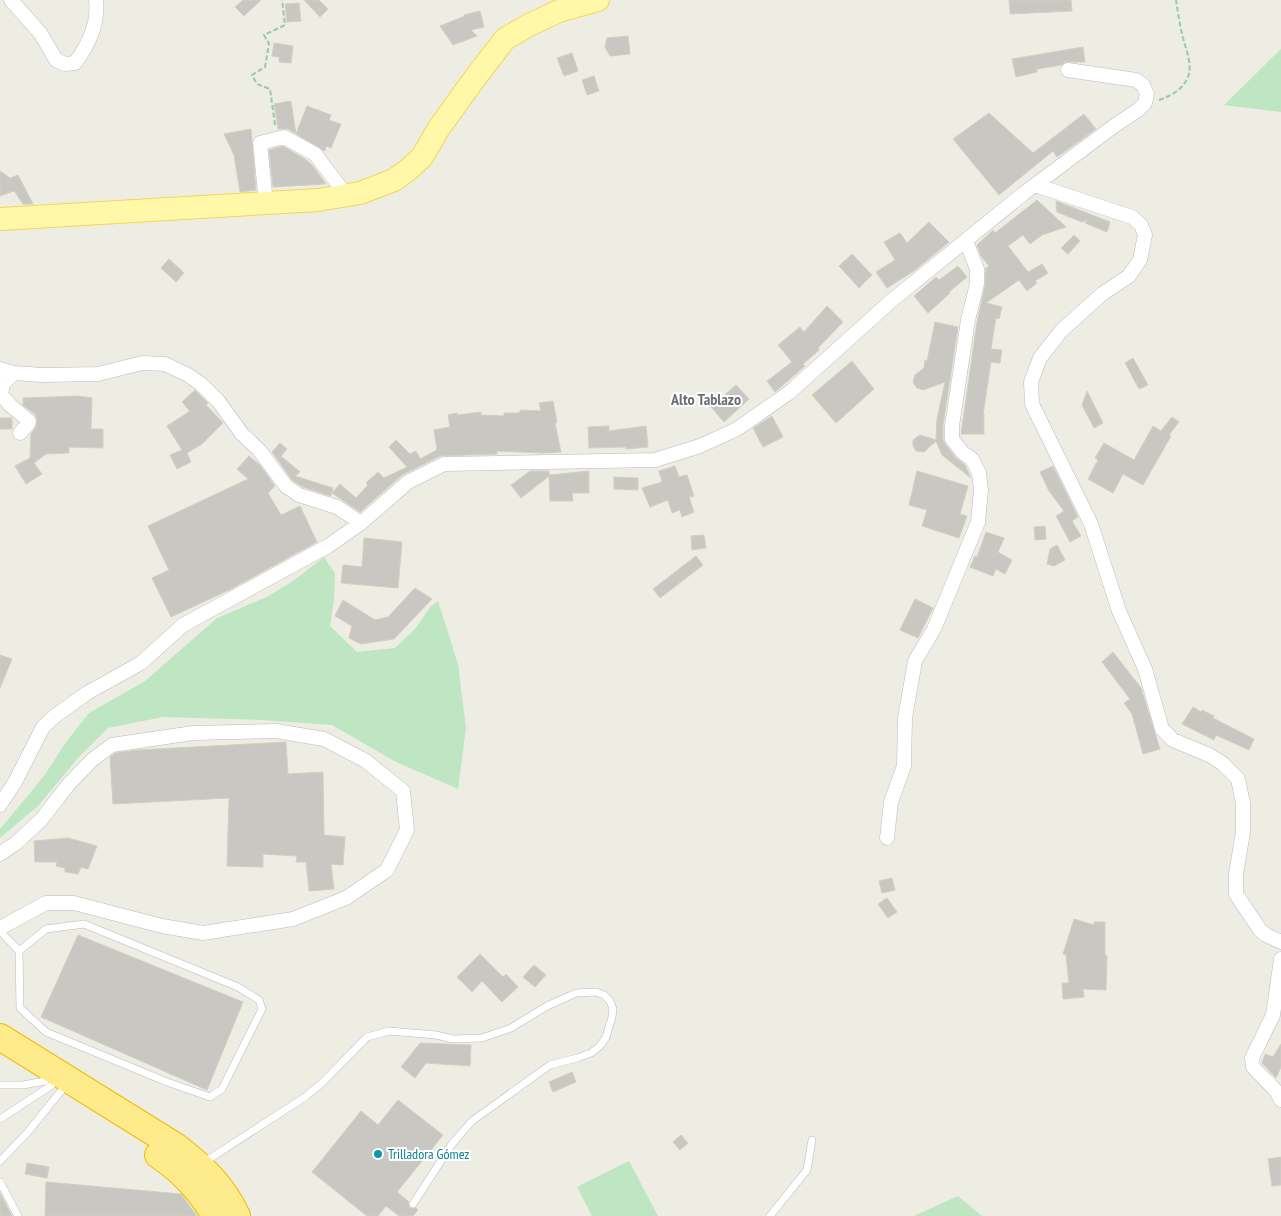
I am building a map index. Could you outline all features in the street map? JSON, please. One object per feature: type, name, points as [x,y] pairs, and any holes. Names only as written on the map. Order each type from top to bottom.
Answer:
[{"type":"highway","points":[[0,1037],[151,1130],[200,1165],[224,1192],[237,1216]]},
{"type":"highway","points":[[0,1054],[53,1086],[178,1168],[199,1191],[215,1216]]},
{"type":"main road","points":[[0,219],[266,203],[347,196],[375,188],[394,180],[422,157],[439,128],[505,39],[528,25],[558,12],[598,0]]},
{"type":"street","points":[[11,0],[40,34],[56,60],[65,64],[75,63],[92,34],[98,12],[96,0]]},
{"type":"street","points":[[0,805],[15,782],[43,727],[55,716],[87,693],[141,663],[183,625],[328,546],[361,522],[408,482],[444,464],[654,460],[700,446],[737,429],[790,392],[891,301],[1035,185],[1145,103],[1147,94],[1143,85],[1136,80],[1068,70]]},
{"type":"street","points":[[266,203],[260,143],[284,137],[315,154],[347,196]]},
{"type":"street","points":[[1035,185],[1132,217],[1141,225],[1145,235],[1140,260],[1129,276],[1102,294],[1061,330],[1040,358],[1031,382],[1032,404],[1091,524],[1119,611],[1145,669],[1162,730],[1173,740],[1209,755],[1222,763],[1238,779],[1242,803],[1243,832],[1236,874],[1236,894],[1260,930],[1281,942]]},
{"type":"street","points":[[888,838],[891,802],[904,766],[905,718],[915,661],[934,629],[978,522],[981,490],[979,473],[972,459],[963,453],[952,439],[952,426],[968,320],[977,284],[977,269],[966,241]]},
{"type":"street","points":[[20,433],[29,420],[10,405],[1,394],[7,371],[42,375],[98,374],[142,363],[165,364],[188,374],[219,402],[242,434],[259,450],[286,486],[299,495],[337,507],[361,522]]},
{"type":"street","points":[[0,854],[16,843],[41,820],[92,760],[112,745],[193,732],[276,731],[324,739],[366,761],[403,791],[407,830],[387,870],[346,898],[293,919],[203,933],[162,926],[74,903],[46,903],[0,930]]},
{"type":"street","points":[[1281,959],[1273,1015],[1252,1058],[1253,1067],[1277,1092],[1281,1100]]},
{"type":"lane","points":[[0,930],[19,951],[20,1008],[46,1032],[210,1098],[222,1089],[262,1009],[259,1000],[238,987],[84,924],[46,930],[19,951]]},
{"type":"lane","points":[[200,1165],[305,1097],[323,1082],[367,1036],[389,1031],[436,1035],[453,1039],[482,1038],[511,1028],[563,997],[576,992],[596,992],[604,995],[610,1001],[612,1017],[606,1037],[600,1046],[591,1053],[578,1058],[550,1065],[472,1121],[452,1144],[413,1204]]},
{"type":"lane","points":[[0,1085],[53,1086]]},
{"type":"lane","points":[[0,1119],[53,1086]]},
{"type":"lane","points":[[0,1161],[27,1133],[53,1086]]},
{"type":"lane","points":[[770,1216],[806,1170],[812,1140]]},
{"type":"lane","points":[[0,1182],[18,1216]]},
{"type":"path","points":[[277,138],[270,89],[257,84],[252,75],[265,67],[269,44],[264,35],[284,25],[282,0]]},
{"type":"path","points":[[1152,102],[1179,91],[1186,81],[1189,72],[1190,61],[1182,36],[1176,0]]},
{"type":"green space","points":[[1281,49],[1281,112],[1224,105]]},
{"type":"green space","points":[[324,557],[335,573],[334,600],[330,626],[357,652],[395,648],[415,629],[431,606],[438,601],[458,664],[466,728],[458,789],[394,761],[332,725],[261,720],[163,717],[108,728],[78,758],[38,806],[0,838],[0,829],[44,776],[66,742],[89,713],[145,681],[217,618],[267,597],[293,581]]},
{"type":"green space","points":[[629,1161],[658,1216],[592,1216],[577,1187]]},
{"type":"green space","points":[[958,1196],[982,1216],[914,1216]]},
{"type":"building","points":[[243,0],[261,0],[244,16],[235,7]]},
{"type":"building","points":[[304,0],[319,0],[328,9],[320,17]]},
{"type":"building","points":[[1009,0],[1071,0],[1072,11],[1010,14]]},
{"type":"building","points":[[299,3],[301,21],[287,22],[285,4]]},
{"type":"building","points":[[480,11],[484,27],[471,30],[477,36],[453,45],[440,26],[464,15]]},
{"type":"building","points":[[628,36],[630,54],[610,56],[605,47],[607,38]]},
{"type":"building","points":[[274,43],[293,46],[291,63],[279,62],[279,57],[272,56]]},
{"type":"building","points":[[1083,47],[1085,62],[1065,62],[1061,65],[1037,69],[1037,72],[1016,77],[1012,59]]},
{"type":"building","points":[[572,53],[578,71],[564,76],[557,58]]},
{"type":"building","points":[[594,76],[599,91],[587,95],[582,80]]},
{"type":"building","points":[[291,101],[296,134],[288,129],[278,129],[274,104]]},
{"type":"building","points":[[307,106],[331,115],[329,120],[341,124],[331,148],[326,146],[325,151],[296,134]]},
{"type":"building","points":[[989,113],[1033,153],[1084,114],[1096,129],[1057,157],[1053,151],[999,195],[953,139]]},
{"type":"building","points":[[251,129],[256,190],[240,192],[234,155],[224,134]]},
{"type":"building","points":[[283,146],[313,166],[326,184],[273,187],[269,150]]},
{"type":"building","points":[[0,171],[10,178],[18,175],[33,204],[23,204],[14,191],[0,196]]},
{"type":"building","points":[[1037,200],[1066,227],[1042,235],[1030,244],[1023,235],[1008,246],[1028,272],[1042,264],[1048,273],[1035,281],[1037,283],[1027,291],[1019,280],[986,303],[1002,307],[999,319],[996,318],[991,349],[1002,350],[1000,363],[991,362],[983,414],[984,434],[961,434],[977,322],[985,286],[986,268],[989,266],[981,256],[977,245],[993,230],[995,233]]},
{"type":"building","points":[[1056,201],[1110,222],[1107,232],[1085,223],[1088,220],[1082,222],[1057,212]]},
{"type":"building","points":[[929,222],[949,242],[915,270],[887,288],[876,272],[895,260],[884,242],[900,233],[907,243]]},
{"type":"building","points":[[1074,235],[1080,241],[1068,254],[1061,248]]},
{"type":"building","points":[[852,254],[872,275],[859,288],[839,266]]},
{"type":"building","points":[[169,259],[184,273],[176,282],[161,268]]},
{"type":"building","points":[[958,266],[967,277],[928,313],[914,296],[936,277],[939,280]]},
{"type":"building","points":[[827,306],[843,322],[818,348],[819,350],[803,364],[805,366],[775,392],[767,381],[792,362],[778,345],[800,327],[804,332]]},
{"type":"building","points":[[935,322],[958,327],[943,425],[943,439],[956,458],[965,465],[971,478],[942,455],[936,441],[924,452],[916,451],[913,446],[913,440],[920,435],[936,440],[937,419],[945,382],[923,390],[917,388],[913,382],[915,375],[924,368],[925,360],[927,361]]},
{"type":"building","points":[[1133,358],[1148,385],[1139,389],[1125,363]]},
{"type":"building","points":[[852,361],[874,389],[836,423],[812,395]]},
{"type":"building","points":[[736,385],[749,399],[724,422],[711,407]]},
{"type":"building","points":[[195,390],[208,403],[206,405],[223,423],[202,444],[187,453],[191,462],[177,469],[170,455],[182,450],[167,426],[190,411],[182,402]]},
{"type":"building","points":[[1087,391],[1103,423],[1094,428],[1082,405]]},
{"type":"building","points":[[78,396],[92,398],[91,429],[103,429],[103,448],[69,447],[69,453],[46,454],[34,463],[42,474],[26,484],[15,466],[30,458],[31,434],[36,427],[37,419],[35,414],[23,405],[23,398]]},
{"type":"building","points":[[553,401],[561,452],[497,451],[497,454],[440,456],[402,475],[360,512],[332,493],[340,484],[356,498],[368,485],[366,483],[378,472],[384,478],[407,467],[389,447],[396,440],[410,454],[416,451],[420,459],[437,450],[434,430],[450,427],[448,415],[481,412],[481,415],[504,416],[504,413],[520,413],[520,410],[541,411],[539,403]]},
{"type":"building","points":[[772,416],[783,437],[763,447],[753,428]]},
{"type":"building","points":[[1172,417],[1179,422],[1169,435],[1171,436],[1143,485],[1123,474],[1113,493],[1088,479],[1098,460],[1095,458],[1104,443],[1134,460],[1153,426],[1161,431]]},
{"type":"building","points":[[0,418],[12,418],[12,429],[0,429]]},
{"type":"building","points":[[609,426],[609,431],[646,426],[648,447],[626,449],[626,447],[589,448],[588,427]]},
{"type":"building","points":[[280,443],[287,449],[281,456],[300,472],[295,476],[333,488],[331,496],[303,487],[292,480],[272,452]]},
{"type":"building","points":[[249,456],[260,465],[275,486],[268,493],[281,515],[300,506],[317,542],[231,589],[171,617],[152,578],[169,570],[148,526],[248,479],[237,469]]},
{"type":"building","points":[[675,466],[679,477],[687,475],[694,496],[689,497],[694,512],[682,517],[680,510],[672,513],[668,500],[650,507],[642,488],[662,482],[659,471]]},
{"type":"building","points":[[1053,466],[1078,517],[1072,521],[1081,536],[1070,542],[1056,516],[1064,511],[1049,491],[1040,472]]},
{"type":"building","points":[[530,471],[548,471],[550,475],[589,471],[589,493],[572,493],[573,501],[550,501],[549,476],[521,498],[511,485]]},
{"type":"building","points":[[917,471],[968,486],[960,514],[967,516],[959,538],[922,526],[927,510],[909,505]]},
{"type":"building","points":[[614,477],[638,478],[638,490],[614,489]]},
{"type":"building","points":[[1045,526],[1046,539],[1035,540],[1034,527]]},
{"type":"building","points":[[986,532],[1004,538],[998,552],[1012,560],[1005,574],[996,569],[993,576],[970,567],[975,556],[977,557]]},
{"type":"building","points":[[704,535],[706,548],[692,550],[691,536]]},
{"type":"building","points":[[364,538],[402,542],[398,588],[341,583],[343,565],[362,567]]},
{"type":"building","points":[[1057,545],[1065,560],[1054,566],[1047,564],[1050,549]]},
{"type":"building","points":[[696,556],[703,565],[660,598],[653,589]]},
{"type":"building","points":[[415,588],[432,599],[394,639],[361,644],[349,638],[352,626],[335,616],[343,600],[375,620],[388,617]]},
{"type":"building","points":[[915,599],[933,608],[918,638],[900,630]]},
{"type":"building","points":[[1113,652],[1141,688],[1160,749],[1143,754],[1132,714],[1124,703],[1130,699],[1102,662]]},
{"type":"building","points":[[0,655],[12,659],[0,688]]},
{"type":"building","points":[[1193,707],[1214,716],[1213,718],[1254,739],[1249,750],[1216,735],[1214,740],[1182,724]]},
{"type":"building","points":[[286,742],[288,774],[323,772],[324,835],[345,837],[343,865],[331,864],[334,889],[309,891],[306,862],[296,862],[297,856],[263,854],[263,867],[227,866],[229,798],[113,804],[110,757],[115,753],[138,750]]},
{"type":"building","points":[[68,838],[97,846],[88,869],[81,867],[78,874],[65,872],[65,868],[56,866],[57,862],[35,862],[34,841]]},
{"type":"building","points":[[892,878],[895,890],[882,893],[879,881]]},
{"type":"building","points":[[887,898],[897,912],[888,918],[878,904]]},
{"type":"building","points":[[1074,919],[1094,925],[1094,922],[1105,922],[1106,990],[1083,989],[1084,997],[1063,999],[1062,983],[1069,983],[1066,955],[1063,954]]},
{"type":"building","points":[[78,935],[243,1002],[207,1090],[41,1017]]},
{"type":"building","points":[[480,954],[503,977],[506,974],[518,987],[502,1002],[482,981],[472,992],[457,977]]},
{"type":"building","points":[[534,965],[546,975],[535,987],[523,977]]},
{"type":"building","points":[[420,1043],[471,1045],[470,1066],[426,1063],[415,1078],[401,1067]]},
{"type":"building","points":[[1281,1044],[1281,1067],[1276,1078],[1262,1063],[1265,1054],[1273,1057]]},
{"type":"building","points":[[572,1072],[576,1082],[553,1092],[549,1082]]},
{"type":"building","name":"Trilladora Gómez","points":[[398,1100],[443,1135],[397,1192],[408,1201],[410,1208],[418,1210],[413,1216],[399,1216],[386,1206],[378,1216],[367,1216],[312,1172],[361,1111],[378,1125]]},
{"type":"building","points":[[681,1135],[688,1143],[680,1150],[673,1142]]},
{"type":"building","points":[[1281,1157],[1281,1185],[1272,1186],[1268,1159]]},
{"type":"building","points":[[27,1163],[49,1167],[47,1178],[25,1174]]},
{"type":"building","points":[[46,1182],[181,1194],[197,1216],[45,1216]]},
{"type":"building","points":[[0,1193],[12,1216],[0,1216]]},
{"type":"place","name":"Trilladora Gómez","points":[[378,1154]]},
{"type":"district","name":"Alto Tablazo","points":[[706,399]]}]
